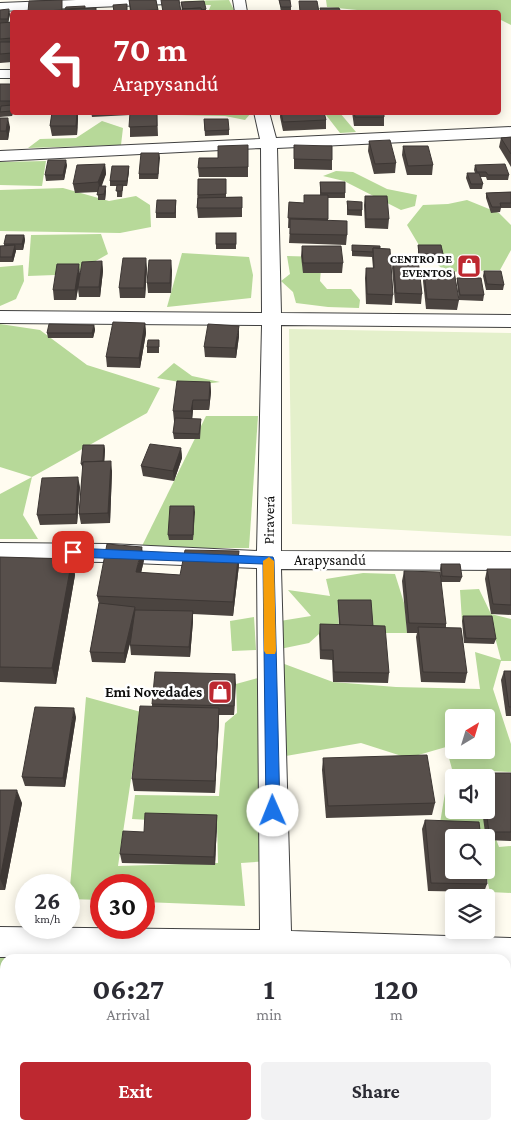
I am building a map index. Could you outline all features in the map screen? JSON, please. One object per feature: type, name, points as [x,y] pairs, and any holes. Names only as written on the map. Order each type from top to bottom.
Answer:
[{"type":"street","points":[[0,7],[168,0]]},
{"type":"street","name":"Piraverá","points":[[263,115],[269,143],[272,321],[269,560],[276,952]]},
{"type":"street","points":[[0,156],[511,132]]},
{"type":"street","points":[[0,317],[272,321],[511,321]]},
{"type":"street","name":"Arapysandú","points":[[0,552],[110,553],[269,560],[511,561]]},
{"type":"street","points":[[0,942],[276,952],[511,954]]},
{"type":"green space","points":[[229,0],[234,10],[209,10],[211,5],[192,5],[183,1]]},
{"type":"green space","points":[[326,0],[511,0],[511,25],[501,20],[501,10],[357,10],[327,7]]},
{"type":"green space","points":[[176,115],[249,115],[245,120],[225,116]]},
{"type":"green space","points":[[326,115],[342,115],[356,132],[340,133]]},
{"type":"green space","points":[[102,121],[123,128],[121,145],[28,148],[40,139],[76,138]]},
{"type":"green space","points":[[46,161],[42,186],[0,185],[0,162]]},
{"type":"green space","points":[[336,171],[353,172],[387,189],[417,195],[415,206],[401,210],[344,181],[323,176]]},
{"type":"green space","points":[[63,188],[109,201],[136,196],[150,205],[151,227],[120,233],[0,231],[0,190]]},
{"type":"green space","points":[[467,200],[499,213],[511,225],[511,250],[500,270],[446,272],[423,252],[407,225],[423,205],[448,204]]},
{"type":"green space","points":[[101,234],[108,254],[80,270],[55,275],[28,276],[31,235]]},
{"type":"green space","points":[[182,253],[249,257],[253,275],[251,298],[167,307]]},
{"type":"green space","points":[[287,256],[322,257],[320,281],[327,289],[351,289],[360,300],[359,308],[296,303],[293,292],[281,281],[290,274]]},
{"type":"green space","points":[[23,265],[24,281],[16,299],[0,306],[0,267]]},
{"type":"green space","points":[[0,324],[40,330],[87,365],[160,388],[147,413],[32,477],[0,467]]},
{"type":"green space","points":[[289,329],[511,333],[511,536],[292,524]]},
{"type":"green space","points":[[174,363],[192,376],[220,382],[196,385],[157,378]]},
{"type":"green space","points":[[206,416],[258,416],[249,548],[141,548]]},
{"type":"green space","points":[[32,477],[23,515],[38,539],[0,539],[0,494]]},
{"type":"green space","points":[[363,573],[395,574],[405,606],[407,633],[372,633],[338,605],[339,633],[319,634],[309,643],[280,649],[280,621],[311,616],[288,590],[330,596],[326,579]]},
{"type":"green space","points":[[479,589],[491,614],[511,619],[511,661],[501,661],[493,689],[511,744],[511,772],[495,771],[495,769],[452,769],[449,759],[495,759],[495,709],[445,709],[445,747],[408,758],[361,743],[280,757],[279,662],[333,682],[396,687],[480,689],[475,652],[501,660],[491,622],[462,621],[460,590]]},
{"type":"green space","points":[[254,617],[256,650],[232,651],[230,621]]},
{"type":"green space","points":[[258,678],[270,861],[241,863],[245,906],[155,902],[155,874],[90,874],[90,900],[80,899],[80,874],[71,874],[86,697],[141,712],[118,866],[218,863],[217,824],[132,819],[135,795],[219,796],[225,723],[237,713],[236,684]]},
{"type":"green space","points":[[445,793],[445,819],[488,819],[492,829],[455,829],[440,823]]},
{"type":"green space","points":[[495,836],[499,847],[511,846],[511,893],[495,892],[495,889],[489,889],[487,879],[495,879]]},
{"type":"green space","points":[[0,945],[141,952],[141,954],[0,954]]},
{"type":"building","points":[[62,0],[62,10],[28,10],[29,1]]},
{"type":"building","points":[[129,0],[156,0],[158,10],[131,10]]},
{"type":"building","points":[[161,0],[179,0],[181,10],[163,10]]},
{"type":"building","points":[[279,0],[290,0],[291,7],[281,7]]},
{"type":"building","points":[[204,1],[206,9],[201,10],[201,8],[183,9],[181,2]]},
{"type":"building","points":[[299,1],[317,1],[319,10],[300,10]]},
{"type":"building","points":[[127,4],[127,10],[114,10],[113,5]]},
{"type":"building","points":[[85,6],[85,8],[65,9],[66,7]]},
{"type":"building","points":[[96,8],[96,10],[62,10]]},
{"type":"building","points":[[201,8],[202,10],[182,10]]},
{"type":"building","points":[[320,8],[339,8],[340,10],[320,10]]},
{"type":"building","points":[[9,9],[8,19],[0,19],[0,10]]},
{"type":"building","points":[[10,22],[10,38],[0,39],[0,23]]},
{"type":"building","points":[[0,42],[10,42],[10,53],[0,54]]},
{"type":"building","points":[[0,84],[10,84],[10,101],[0,101]]},
{"type":"building","points":[[10,105],[10,111],[0,112],[1,106]]},
{"type":"building","points":[[52,115],[77,115],[76,126],[50,126]]},
{"type":"building","points":[[130,115],[157,115],[157,126],[129,127]]},
{"type":"building","points":[[282,115],[325,115],[326,120],[283,122]]},
{"type":"building","points":[[355,115],[384,115],[384,117],[355,117]]},
{"type":"building","points":[[0,118],[8,118],[6,131],[0,131]]},
{"type":"building","points":[[204,119],[228,119],[229,130],[205,131]]},
{"type":"building","points":[[511,137],[511,154],[501,138]]},
{"type":"building","points":[[390,140],[396,163],[375,164],[369,141]]},
{"type":"building","points":[[248,145],[248,167],[198,168],[199,158],[218,158],[218,146]]},
{"type":"building","points":[[294,145],[332,146],[332,160],[294,159]]},
{"type":"building","points":[[403,146],[428,146],[433,165],[408,166]]},
{"type":"building","points":[[141,153],[159,153],[158,174],[139,174]]},
{"type":"building","points":[[48,160],[66,160],[63,175],[45,175]]},
{"type":"building","points":[[105,164],[98,182],[73,184],[77,165]]},
{"type":"building","points":[[505,164],[509,175],[488,175],[486,172],[477,172],[475,165]]},
{"type":"building","points":[[112,166],[129,166],[127,181],[110,181]]},
{"type":"building","points":[[467,173],[479,173],[483,184],[471,184]]},
{"type":"building","points":[[198,179],[226,179],[226,194],[198,195]]},
{"type":"building","points":[[320,182],[345,182],[345,193],[321,193]]},
{"type":"building","points":[[117,185],[123,185],[122,191],[116,191]]},
{"type":"building","points":[[99,186],[106,186],[104,194],[97,195]]},
{"type":"building","points":[[511,192],[511,203],[500,203],[501,207],[492,207],[486,193]]},
{"type":"building","points":[[304,195],[328,195],[328,219],[288,218],[289,202],[304,203]]},
{"type":"building","points":[[365,196],[387,196],[389,219],[366,219]]},
{"type":"building","points":[[242,197],[242,208],[197,208],[198,198]]},
{"type":"building","points":[[157,200],[176,200],[175,213],[156,213]]},
{"type":"building","points":[[347,201],[362,202],[362,210],[348,210]]},
{"type":"building","points":[[290,219],[347,221],[347,235],[290,234]]},
{"type":"building","points":[[216,233],[236,233],[236,244],[216,244]]},
{"type":"building","points":[[6,235],[24,235],[22,244],[4,244]]},
{"type":"building","points":[[15,245],[12,257],[0,257],[0,246]]},
{"type":"building","points":[[352,245],[380,246],[380,248],[373,248],[373,252],[352,251]]},
{"type":"building","points":[[418,245],[441,245],[443,254],[419,254]]},
{"type":"building","points":[[302,246],[341,246],[343,263],[303,263]]},
{"type":"building","points":[[373,248],[390,249],[393,295],[367,294],[366,268],[374,268]]},
{"type":"building","points":[[123,258],[146,258],[144,288],[119,288]]},
{"type":"building","points":[[393,258],[418,259],[422,294],[396,293]]},
{"type":"building","points":[[149,260],[171,260],[170,283],[147,283]]},
{"type":"building","points":[[102,261],[99,287],[78,287],[82,262]]},
{"type":"building","points":[[57,264],[79,264],[75,290],[53,290]]},
{"type":"building","points":[[424,271],[454,271],[459,300],[427,299]]},
{"type":"building","points":[[484,271],[501,271],[504,285],[487,284]]},
{"type":"building","points":[[457,278],[481,278],[484,295],[460,295]]},
{"type":"building","points":[[113,322],[145,323],[139,358],[106,357]]},
{"type":"building","points":[[49,324],[94,325],[92,333],[47,333]]},
{"type":"building","points":[[208,324],[239,326],[235,348],[204,347]]},
{"type":"building","points":[[148,340],[159,340],[159,347],[147,347]]},
{"type":"building","points":[[177,381],[210,382],[209,400],[193,400],[191,411],[173,411]]},
{"type":"building","points":[[175,418],[201,419],[199,434],[173,433]]},
{"type":"building","points":[[150,444],[181,448],[173,471],[141,466]]},
{"type":"building","points":[[83,445],[104,445],[103,461],[83,462],[81,464]]},
{"type":"building","points":[[111,461],[108,513],[79,514],[83,462]]},
{"type":"building","points":[[78,477],[76,514],[37,515],[42,478]]},
{"type":"building","points":[[170,506],[194,506],[193,535],[168,535]]},
{"type":"building","points":[[107,544],[142,547],[136,572],[180,575],[185,550],[239,551],[233,602],[97,596]]},
{"type":"building","points":[[0,557],[72,559],[52,668],[0,667]]},
{"type":"building","points":[[441,564],[460,564],[462,577],[442,576]]},
{"type":"building","points":[[487,569],[511,569],[511,605],[493,604]]},
{"type":"building","points":[[404,571],[440,572],[446,624],[409,623]]},
{"type":"building","points":[[338,600],[371,600],[373,626],[340,625]]},
{"type":"building","points":[[99,603],[135,607],[124,653],[90,652]]},
{"type":"building","points":[[135,610],[193,611],[189,647],[130,645]]},
{"type":"building","points":[[463,616],[492,616],[496,639],[466,638]]},
{"type":"building","points":[[320,624],[385,626],[389,673],[334,672],[333,650],[321,650]]},
{"type":"building","points":[[418,627],[461,628],[467,673],[423,672]]},
{"type":"building","points":[[504,671],[511,671],[511,707],[509,707]]},
{"type":"building","points":[[155,672],[235,674],[234,706],[152,704]]},
{"type":"building","points":[[140,706],[219,708],[215,781],[132,779]]},
{"type":"building","points":[[35,707],[74,708],[63,778],[22,777]]},
{"type":"building","points":[[427,755],[435,803],[328,806],[323,758]]},
{"type":"building","points":[[495,773],[511,773],[511,832],[495,832],[495,829],[489,829],[487,819],[495,819]]},
{"type":"building","points":[[0,790],[17,790],[0,879]]},
{"type":"building","points":[[145,813],[217,815],[214,857],[120,854],[123,831],[144,832]]},
{"type":"building","points":[[425,820],[479,822],[480,829],[445,829],[445,879],[487,879],[487,884],[431,883]]},
{"type":"slow traffic","points":[[269,561],[270,651]]},
{"type":"place","name":"CENTRO DE EVENTOS","points":[[469,266]]},
{"type":"place","name":"Emi Novedades","points":[[220,692]]},
{"type":"route","points":[[73,552],[269,560],[273,811]]}]
